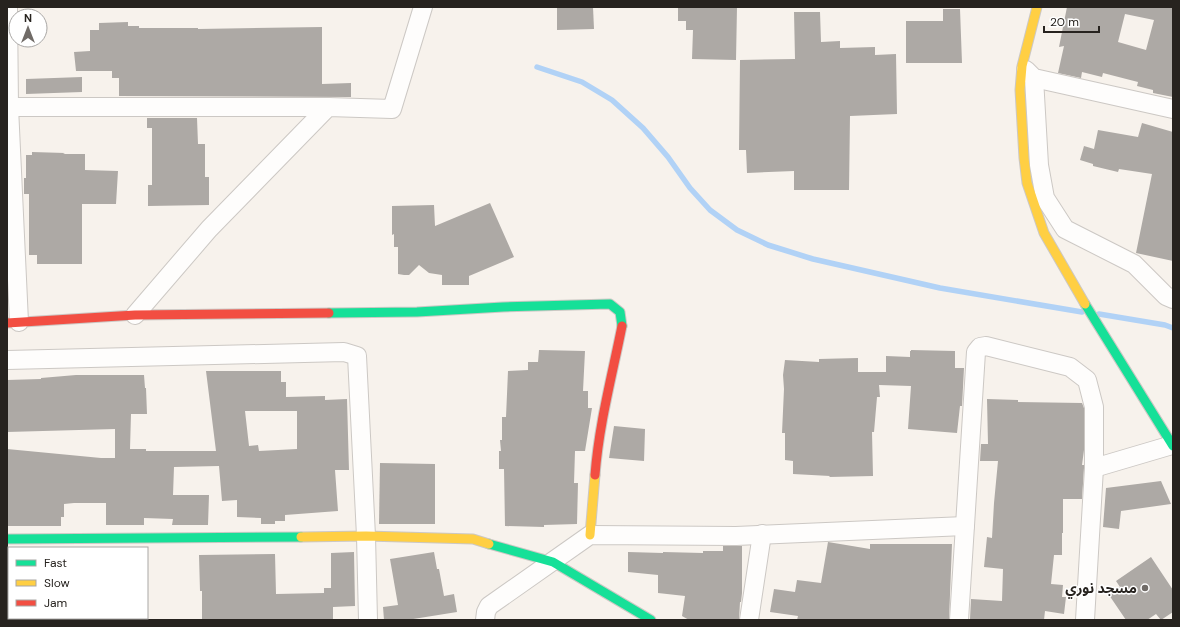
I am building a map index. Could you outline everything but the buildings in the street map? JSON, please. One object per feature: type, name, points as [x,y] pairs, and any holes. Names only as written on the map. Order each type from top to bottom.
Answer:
[{"type":"street","points":[[8,7],[8,107],[13,322],[136,315],[417,312],[503,307],[610,304],[620,312],[622,326],[596,453],[590,535]]},
{"type":"street","points":[[8,107],[328,107],[392,109],[423,7]]},
{"type":"street","points":[[1037,7],[1028,72],[1039,165],[1045,198],[1065,229],[1134,264],[1166,296],[1173,299]]},
{"type":"street","points":[[1028,72],[1173,109]]},
{"type":"street","points":[[1028,72],[1020,90],[1024,158],[1028,183],[1044,233],[1112,350],[1173,446],[1094,468]]},
{"type":"street","points":[[136,315],[209,229],[328,107]]},
{"type":"street","points":[[959,620],[976,352],[980,347],[986,346],[1070,367],[1086,380],[1094,407],[1094,468],[1085,620]]},
{"type":"street","points":[[7,360],[344,352],[357,356],[366,536],[368,620]]},
{"type":"street","points":[[485,620],[486,612],[489,606],[590,535],[736,536],[965,526]]},
{"type":"street","points":[[749,620],[762,534]]},
{"type":"street","points":[[7,539],[366,536],[473,539],[553,562],[651,620]]},
{"type":"waterway","points":[[537,67],[582,82],[612,100],[643,128],[668,157],[690,188],[710,210],[737,230],[768,245],[813,259],[940,288],[1082,312]]},
{"type":"waterway","points":[[1099,314],[1165,325],[1173,328]]},
{"type":"traffic: fast","points":[[329,313],[417,312],[503,307],[610,304],[620,312],[622,326]]},
{"type":"traffic: fast","points":[[1085,304],[1173,446]]},
{"type":"traffic: fast","points":[[7,539],[301,537]]},
{"type":"traffic: fast","points":[[489,544],[553,562],[651,620]]},
{"type":"traffic: slow","points":[[1037,7],[1022,66],[1020,90],[1027,183],[1044,233],[1085,304]]},
{"type":"traffic: slow","points":[[590,535],[595,475]]},
{"type":"traffic: slow","points":[[301,537],[366,536],[473,539],[489,544]]},
{"type":"traffic: jam","points":[[7,323],[135,315],[329,313]]},
{"type":"traffic: jam","points":[[595,475],[603,419],[622,326]]},
{"type":"place","name":"مسجد نوري","points":[[1145,588]]}]
